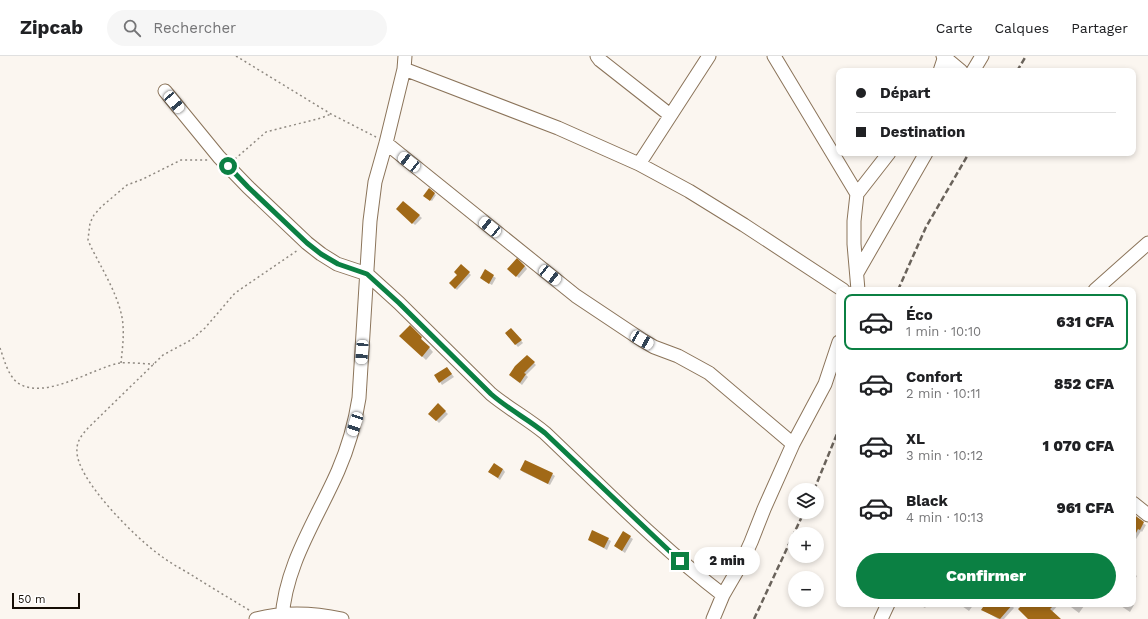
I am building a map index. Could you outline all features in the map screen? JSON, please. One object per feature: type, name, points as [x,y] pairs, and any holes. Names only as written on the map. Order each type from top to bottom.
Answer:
[{"type":"street","points":[[597,56],[600,60],[670,115]]},
{"type":"street","points":[[639,164],[709,56]]},
{"type":"street","points":[[774,56],[858,194]]},
{"type":"street","points":[[941,68],[944,56],[958,68]]},
{"type":"street","points":[[975,68],[982,56]]},
{"type":"street","points":[[282,616],[288,582],[299,552],[338,471],[355,424],[359,398],[370,221],[375,182],[386,143],[404,62],[639,164],[689,191],[838,287]]},
{"type":"street","points":[[165,91],[248,187],[307,243],[321,254],[338,264],[367,274],[399,303],[491,394],[545,433],[691,571],[723,595]]},
{"type":"street","points":[[386,143],[576,296],[654,347],[678,356],[709,373],[793,444]]},
{"type":"street","points":[[858,287],[854,244],[854,221],[858,194],[887,156]]},
{"type":"street","points":[[857,273],[924,156]]},
{"type":"street","points":[[1098,287],[1148,243]]},
{"type":"street","points":[[713,619],[723,595],[741,564],[793,444],[824,384],[836,350]]},
{"type":"street","points":[[1136,505],[1148,515]]},
{"type":"street","points":[[881,619],[887,607]]},
{"type":"street","points":[[258,618],[318,615],[342,619]]},
{"type":"path","points":[[236,56],[331,114],[386,143]]},
{"type":"path","points":[[121,363],[123,325],[111,286],[88,240],[88,231],[92,219],[101,207],[127,185],[144,179],[180,160],[224,161],[266,132],[331,114]]},
{"type":"path","points":[[258,618],[161,556],[141,540],[98,494],[84,473],[77,457],[77,448],[79,441],[88,428],[163,355],[192,340],[205,328],[234,293],[307,243]]},
{"type":"path","points":[[0,348],[12,377],[18,383],[28,387],[40,389],[62,384],[121,363],[154,364]]},
{"type":"building","points":[[429,188],[435,193],[430,201],[423,196]]},
{"type":"building","points":[[403,201],[420,215],[412,224],[396,209]]},
{"type":"building","points":[[517,258],[525,266],[516,277],[507,269]]},
{"type":"building","points":[[461,264],[470,272],[455,289],[449,283],[457,275],[454,272]]},
{"type":"building","points":[[485,269],[494,275],[489,284],[480,278]]},
{"type":"building","points":[[410,325],[422,337],[421,339],[430,347],[422,357],[399,336]]},
{"type":"building","points":[[511,328],[522,340],[515,345],[505,333]]},
{"type":"building","points":[[527,355],[535,362],[524,373],[526,374],[520,383],[509,375],[515,366]]},
{"type":"building","points":[[447,367],[452,374],[439,383],[434,375]]},
{"type":"building","points":[[438,403],[446,411],[436,421],[428,414]]},
{"type":"building","points":[[525,460],[553,473],[548,484],[520,470]]},
{"type":"building","points":[[494,463],[503,469],[498,478],[488,472]]},
{"type":"building","points":[[1136,516],[1144,522],[1140,530],[1138,529],[1136,533]]},
{"type":"building","points":[[592,530],[609,538],[604,548],[588,540]]},
{"type":"building","points":[[623,531],[631,536],[622,551],[614,546]]},
{"type":"building","points":[[983,607],[1010,607],[1000,619],[981,610]]},
{"type":"building","points":[[1020,607],[1052,607],[1050,609],[1061,619],[1028,619],[1018,609]]},
{"type":"railway","points":[[1019,68],[1026,56]]},
{"type":"railway","points":[[899,287],[926,227],[967,156]]},
{"type":"railway","points":[[817,483],[836,436]]},
{"type":"railway","points":[[754,619],[801,519]]},
{"type":"route","points":[[228,166],[307,243],[321,254],[338,264],[367,274],[399,303],[491,394],[545,433],[680,561]]}]
